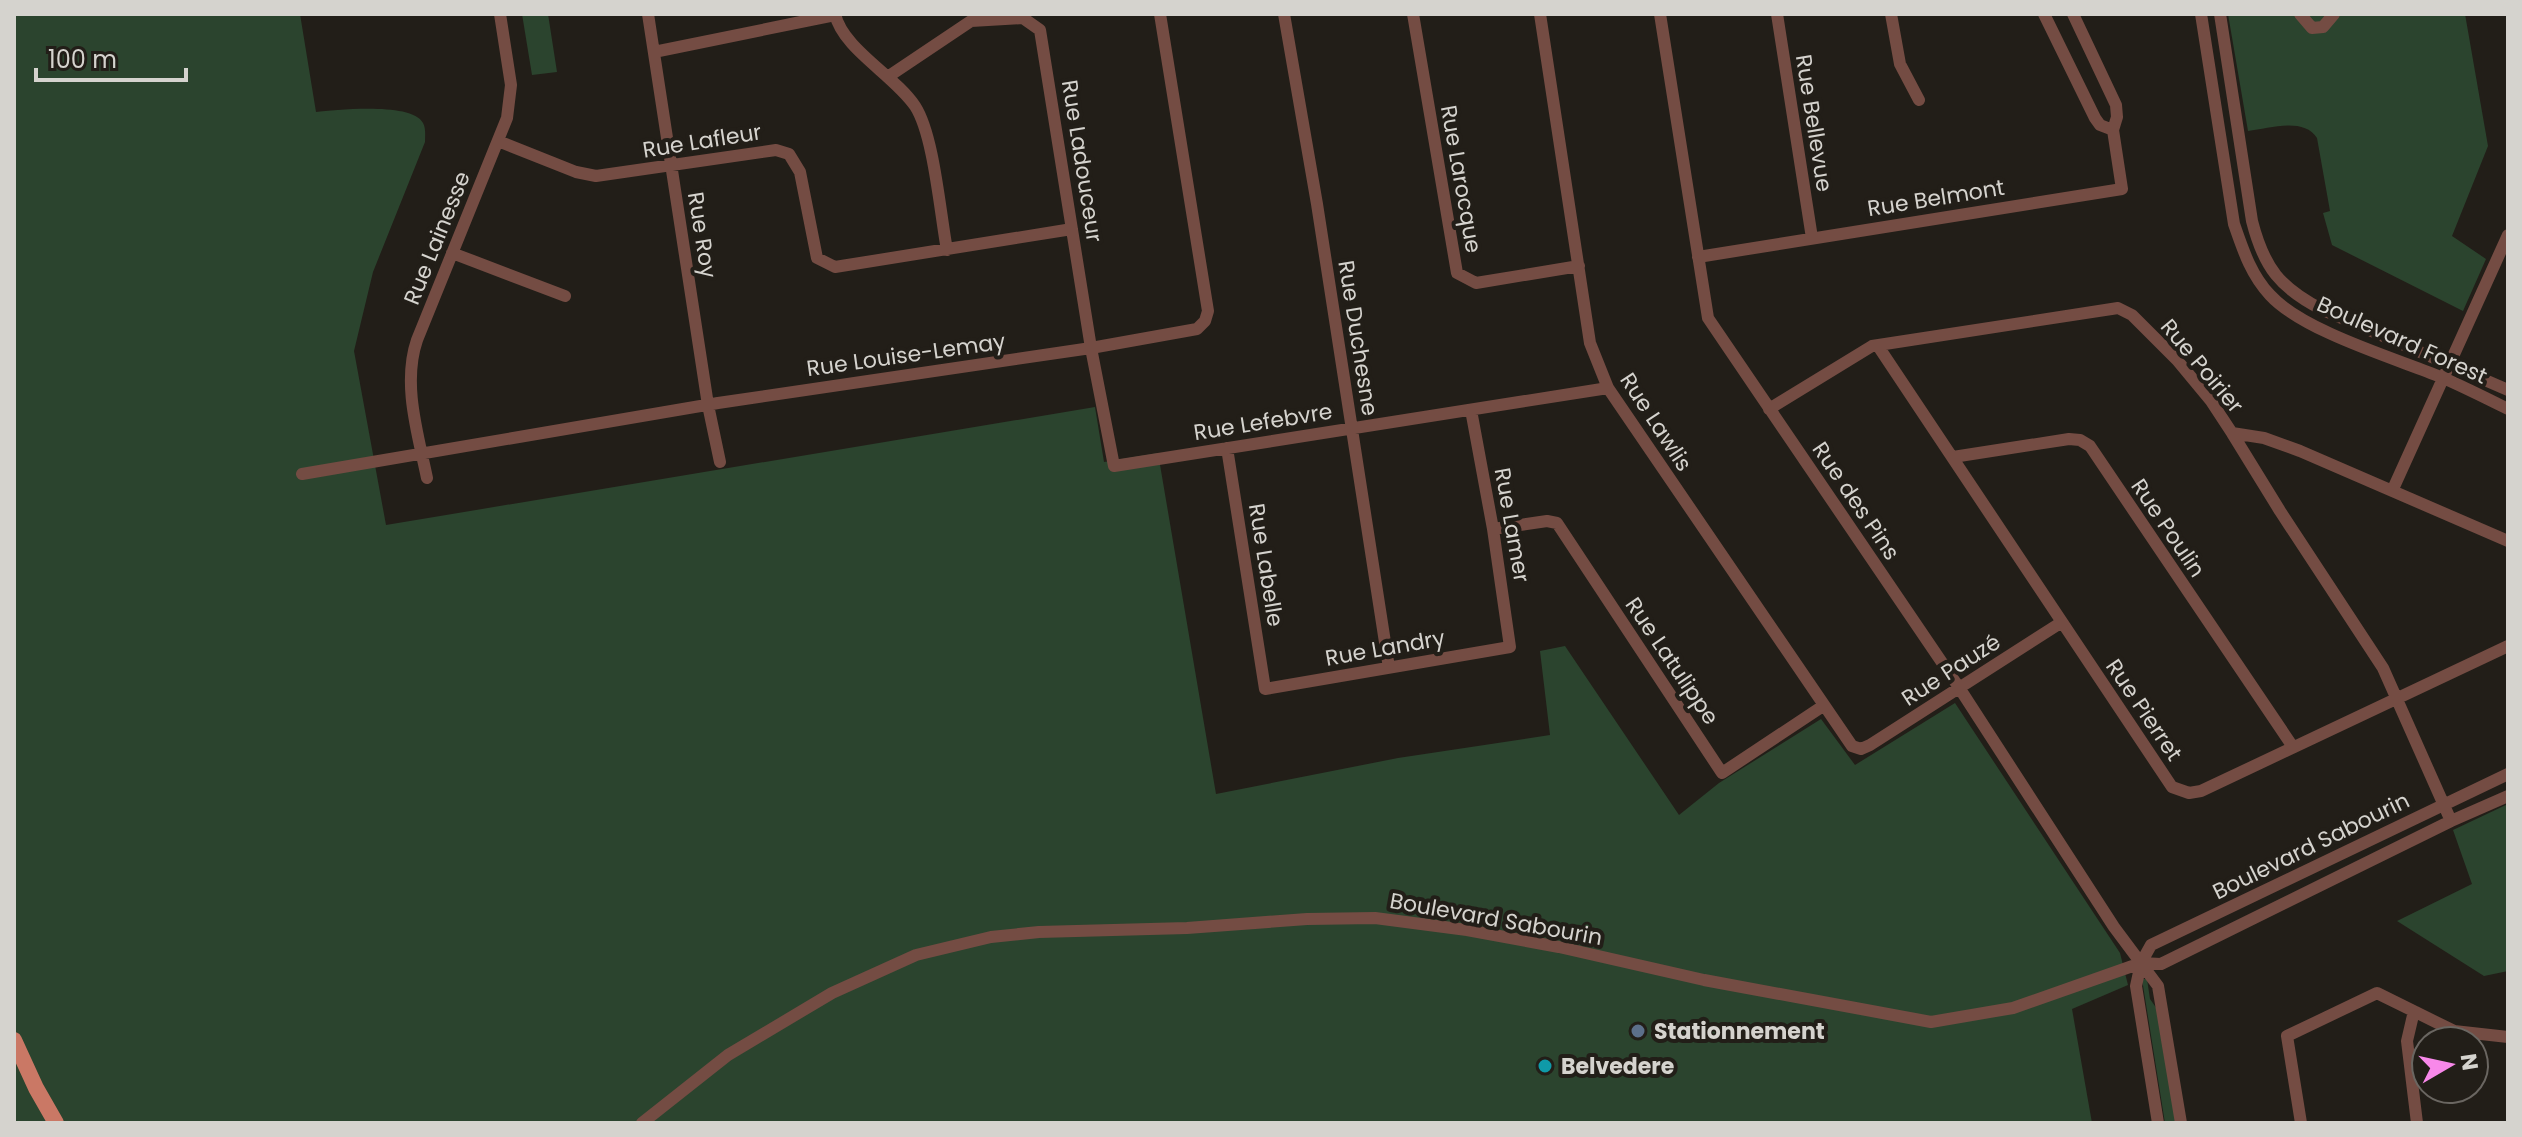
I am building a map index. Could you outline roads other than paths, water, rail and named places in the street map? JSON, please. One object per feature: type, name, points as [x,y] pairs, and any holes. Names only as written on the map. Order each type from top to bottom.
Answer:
[{"type":"main road","points":[[14,1040],[56,1123]]},
{"type":"street","name":"Rue Lainesse","points":[[427,478],[412,398],[412,359],[507,118],[511,91],[500,14]]},
{"type":"street","name":"Rue Roy","points":[[648,14],[708,405],[720,462]]},
{"type":"street","points":[[654,52],[835,14],[844,34],[889,76],[916,108],[925,129],[947,250]]},
{"type":"street","name":"Rue Louise-Lemay","points":[[302,474],[708,405],[1091,348],[1197,329],[1205,321],[1208,311],[1160,14]]},
{"type":"street","name":"Rue Duchesne","points":[[1284,14],[1317,204],[1389,668]]},
{"type":"street","name":"Rue Larocque","points":[[1413,14],[1457,273],[1476,283],[1579,266]]},
{"type":"street","name":"Rue Lawlis","points":[[1540,14],[1590,343],[1608,388],[1823,706],[1852,746],[1861,749]]},
{"type":"street","name":"Rue des Pins","points":[[1660,14],[1708,318],[1960,689],[2114,927],[2158,986],[2181,1123]]},
{"type":"street","name":"Rue Bellevue","points":[[1777,14],[1812,238]]},
{"type":"street","points":[[1891,14],[1900,64],[1919,100]]},
{"type":"street","points":[[2044,14],[2095,118],[2100,125],[2113,130]]},
{"type":"street","name":"Rue Belmont","points":[[1698,257],[2122,189],[2113,130],[2117,117],[2116,105],[2073,14]]},
{"type":"street","name":"Boulevard Forest","points":[[2201,14],[2234,224],[2256,278],[2280,305],[2314,326],[2444,378],[2508,409]]},
{"type":"street","name":"Boulevard Forest","points":[[2220,14],[2252,221],[2260,249],[2272,272],[2297,296],[2508,390]]},
{"type":"street","points":[[2300,14],[2312,28],[2323,27],[2334,14]]},
{"type":"street","name":"Rue Ladouceur","points":[[889,76],[971,21],[1023,18],[1040,30],[1091,348],[1114,466]]},
{"type":"street","name":"Rue Lafleur","points":[[498,141],[589,175],[776,150],[789,154],[800,172],[817,258],[835,267],[1072,229]]},
{"type":"street","points":[[2234,224],[2252,221]]},
{"type":"street","points":[[2393,489],[2504,257],[2508,235]]},
{"type":"street","points":[[452,253],[565,296]]},
{"type":"street","name":"Rue Poirier","points":[[1769,409],[1872,346],[2118,308],[2132,315],[2177,360],[2211,401],[2383,668],[2451,821]]},
{"type":"street","name":"Rue Pierret","points":[[1878,346],[2172,787],[2189,793],[2201,791],[2508,646]]},
{"type":"street","name":"Rue Lefebvre","points":[[1114,466],[1608,388]]},
{"type":"street","name":"Rue Lamer","points":[[1471,410],[1510,647]]},
{"type":"street","points":[[2232,433],[2264,438],[2393,489],[2508,541]]},
{"type":"street","name":"Rue Poulin","points":[[1953,457],[2069,439],[2080,440],[2090,446],[2293,747]]},
{"type":"street","name":"Rue Labelle","points":[[1227,448],[1265,689]]},
{"type":"street","name":"Rue Latulippe","points":[[1493,529],[1547,521],[1557,523],[1722,773],[1823,706]]},
{"type":"street","name":"Rue Pauzé","points":[[1861,749],[2062,622]]},
{"type":"street","name":"Rue Landry","points":[[1265,689],[1510,647]]},
{"type":"street","name":"Boulevard Sabourin","points":[[2141,963],[2151,945],[2508,774]]},
{"type":"street","name":"Boulevard Sabourin","points":[[642,1123],[728,1055],[832,993],[916,955],[991,937],[1039,932],[1375,918],[1483,933],[1704,980],[1931,1022],[2013,1008],[2141,963],[2161,964],[2508,796]]},
{"type":"street","points":[[2141,963],[2136,986],[2158,1123]]},
{"type":"street","points":[[2301,1123],[2287,1036],[2377,993],[2454,1031],[2508,1037]]},
{"type":"street","points":[[2414,1011],[2407,1041],[2417,1123]]},
{"type":"place","name":"Stationnement","points":[[1638,1031]]},
{"type":"place","name":"Belvedere","points":[[1545,1066]]}]
